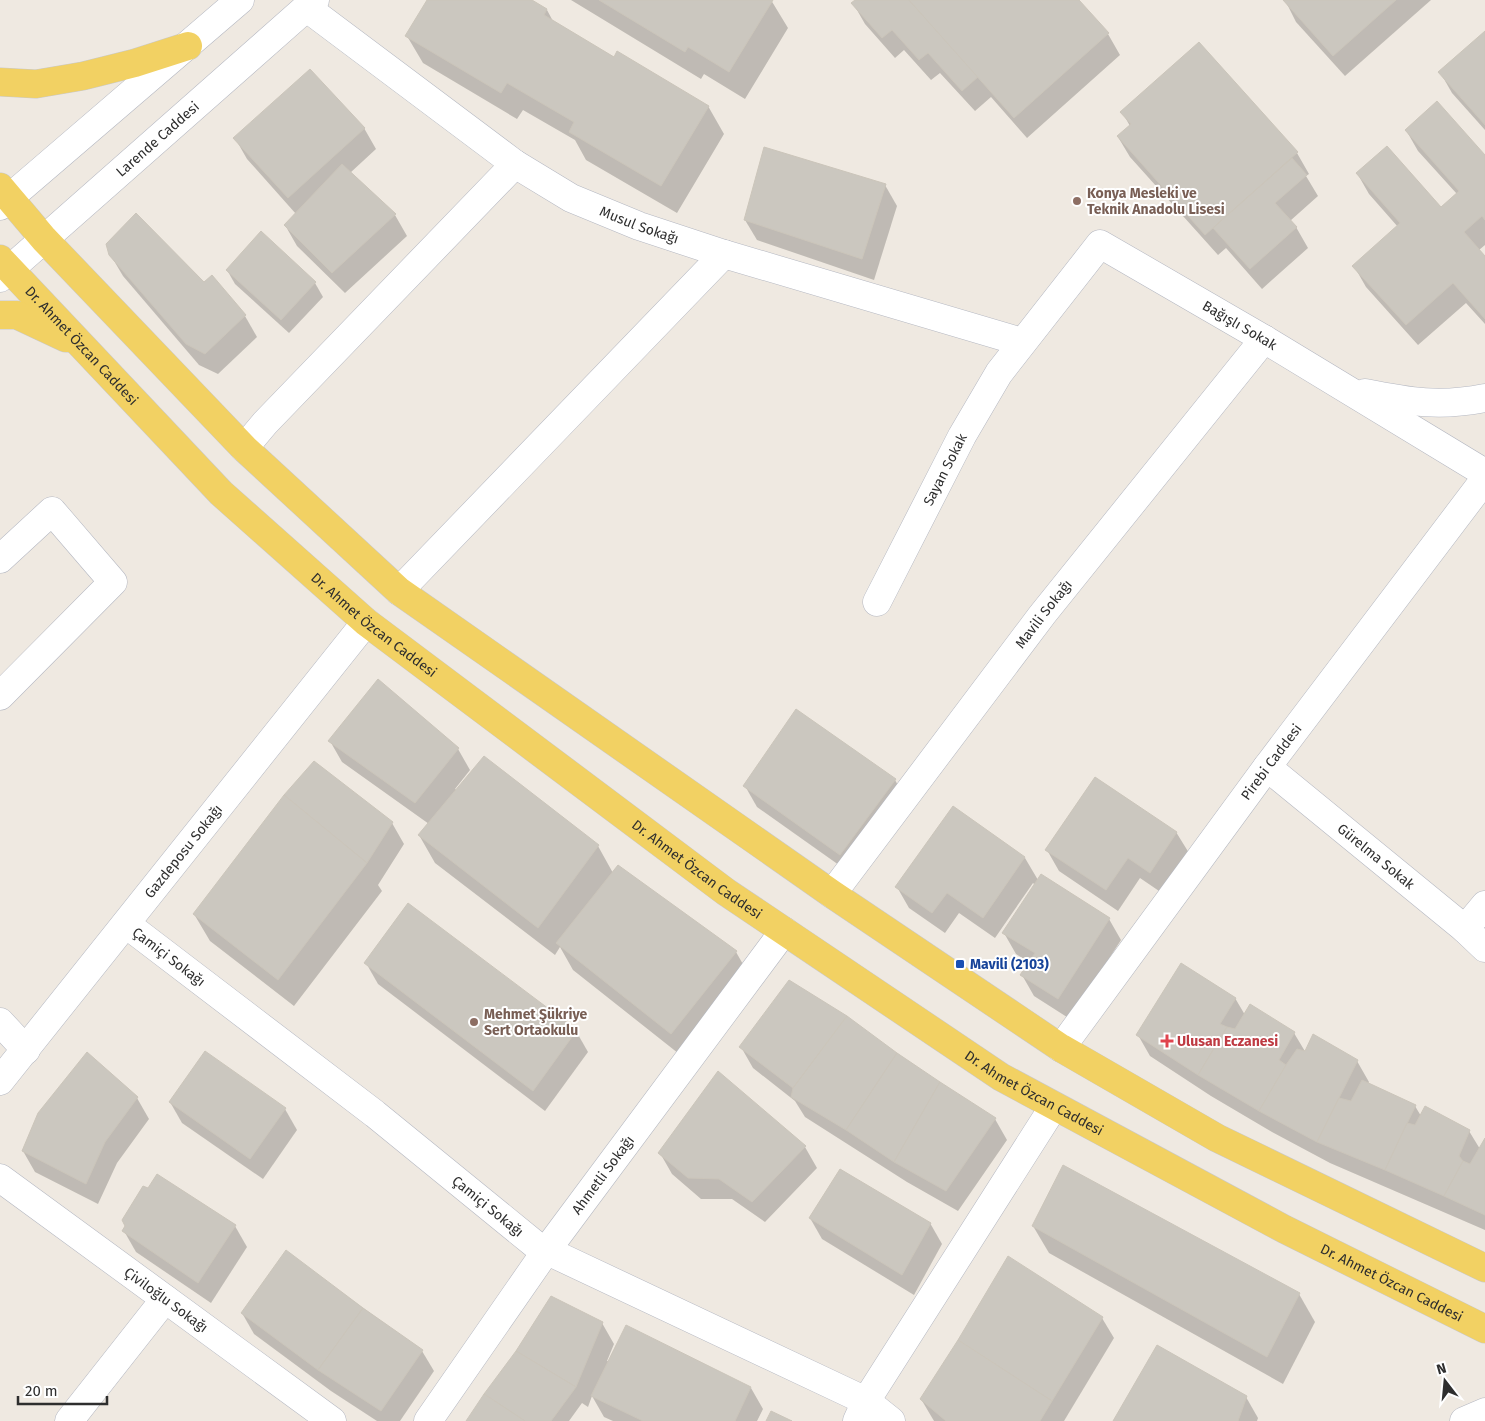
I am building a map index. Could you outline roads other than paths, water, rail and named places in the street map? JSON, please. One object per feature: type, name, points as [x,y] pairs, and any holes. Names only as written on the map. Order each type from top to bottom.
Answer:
[{"type":"main road","points":[[0,82],[36,84],[84,76],[135,63],[188,46]]},
{"type":"main road","points":[[3,197],[244,448],[398,591],[832,894],[1061,1048],[1218,1138],[1485,1268]]},
{"type":"main road","name":"Dr. Ahmet Özcan Caddesi","points":[[3,269],[79,343],[221,493],[366,622],[726,892],[1001,1077],[1284,1229],[1485,1329]]},
{"type":"main road","points":[[0,315],[17,315],[79,343]]},
{"type":"street","points":[[3,197],[188,46],[240,0]]},
{"type":"street","name":"Musul Sokağı","points":[[311,4],[515,164],[571,198],[639,226],[724,254],[1022,342]]},
{"type":"street","name":"Larende Caddesi","points":[[3,269],[44,239],[311,4]]},
{"type":"street","points":[[244,448],[515,164]]},
{"type":"street","name":"Bağışlı Sokak","points":[[1022,342],[1100,244],[1347,389],[1485,473]]},
{"type":"street","points":[[398,591],[724,254]]},
{"type":"street","name":"Mavili Sokağı","points":[[832,894],[1042,615],[1264,340]]},
{"type":"street","name":"Sayan Sokak","points":[[877,602],[978,407],[998,373],[1022,342]]},
{"type":"street","points":[[1347,389],[1426,403],[1460,403],[1485,398]]},
{"type":"street","name":"Pirebi Caddesi","points":[[1061,1048],[1267,767],[1485,479]]},
{"type":"street","points":[[0,559],[52,511],[113,582],[0,696]]},
{"type":"street","name":"Gazdeposu Sokağı","points":[[0,1081],[366,622]]},
{"type":"street","name":"Gürelma Sokak","points":[[1267,767],[1485,948]]},
{"type":"street","points":[[1465,930],[1485,905]]},
{"type":"street","name":"Çamiçi Sokağı","points":[[126,924],[375,1114],[536,1246],[862,1411],[891,1421]]},
{"type":"street","name":"Ahmetli Sokağı","points":[[428,1421],[546,1250],[784,931]]},
{"type":"street","points":[[0,1022],[26,1050]]},
{"type":"street","points":[[862,1411],[1054,1106]]},
{"type":"street","name":"Çiviloğlu Sokağı","points":[[0,1178],[332,1421]]},
{"type":"street","points":[[69,1421],[165,1299]]},
{"type":"street","points":[[1464,1421],[1485,1412]]},
{"type":"place","name":"Konya Mesleki ve Teknik Anadolu Lisesi","points":[[1077,201]]},
{"type":"place","name":"Mavili (2103)","points":[[960,964]]},
{"type":"place","name":"Mehmet Şükriye Sert Ortaokulu","points":[[474,1022]]},
{"type":"place","name":"Ulusan Eczanesi","points":[[1167,1041]]}]
